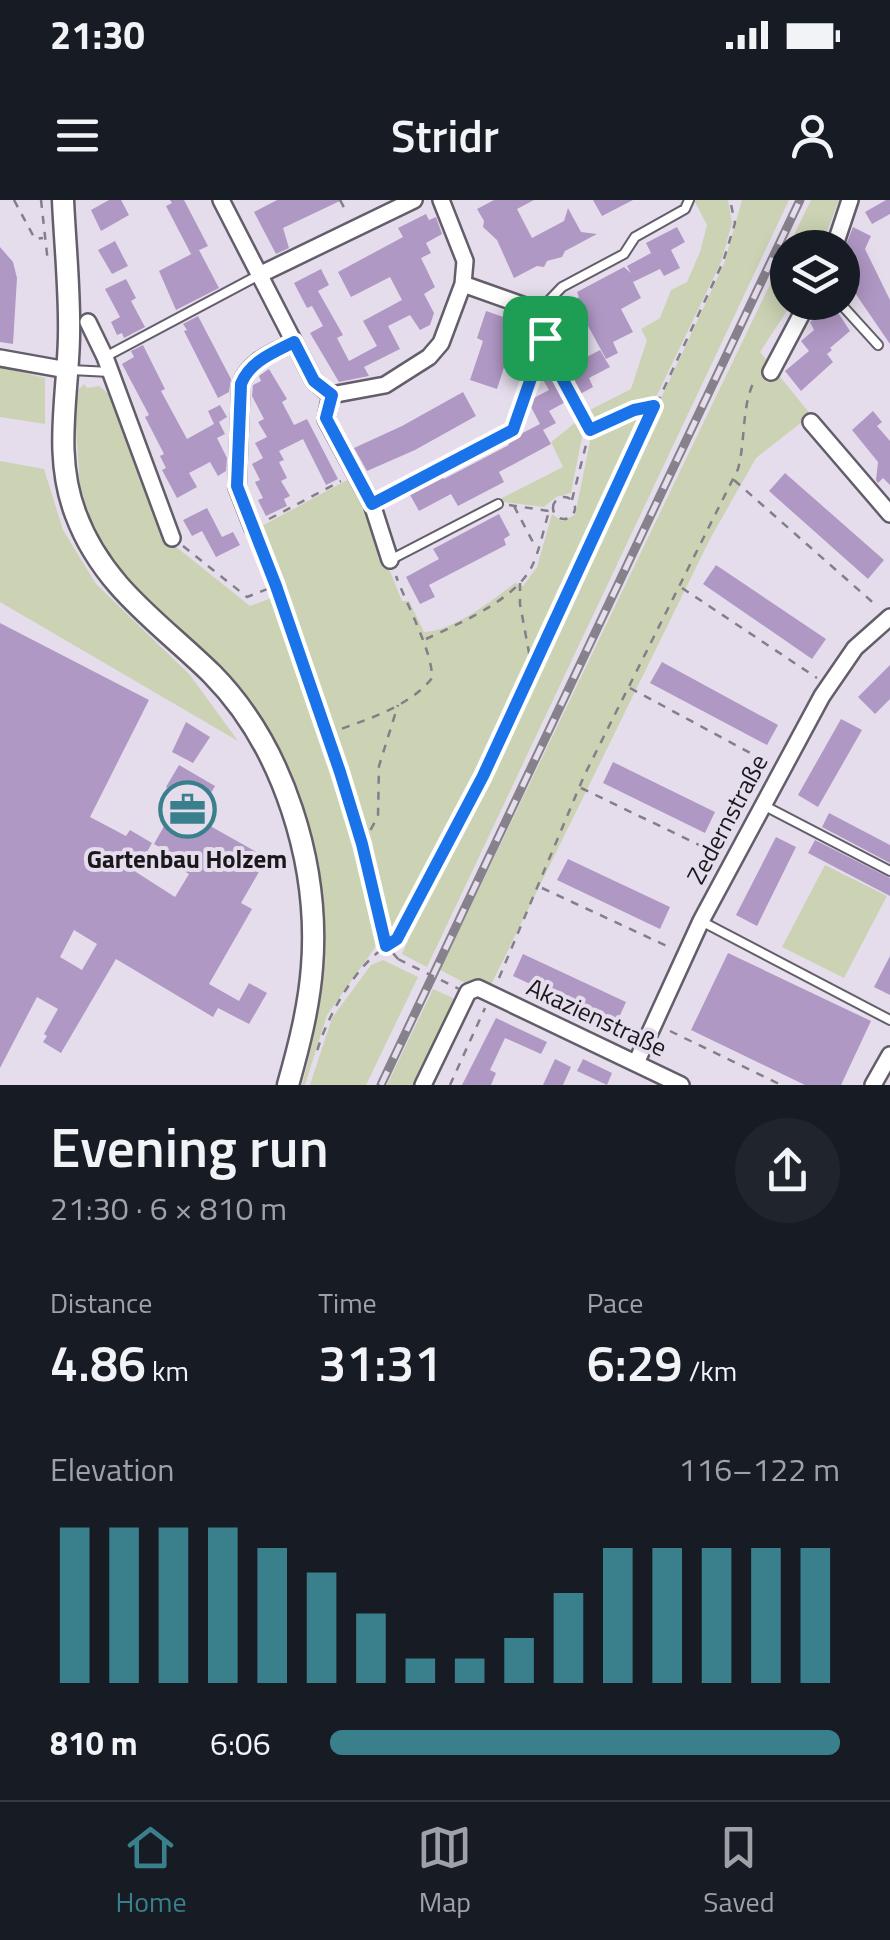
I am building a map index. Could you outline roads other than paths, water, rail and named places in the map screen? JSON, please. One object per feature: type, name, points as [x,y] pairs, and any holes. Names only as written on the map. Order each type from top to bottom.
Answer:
[{"type":"street","points":[[63,200],[69,335],[61,436],[76,515],[94,554],[134,604],[171,634],[238,706],[274,769],[296,823],[309,895],[312,967],[305,1023],[288,1085]]},
{"type":"street","points":[[221,200],[314,381],[332,395],[385,384],[429,357],[441,343],[463,284],[464,260],[441,200]]},
{"type":"street","points":[[259,275],[414,200]]},
{"type":"street","points":[[840,230],[850,200]]},
{"type":"street","points":[[463,284],[539,311],[545,338],[534,371]]},
{"type":"street","points":[[771,372],[798,320]]},
{"type":"street","points":[[88,322],[108,364],[172,538]]},
{"type":"street","points":[[253,528],[237,486],[241,384],[258,360],[294,342]]},
{"type":"street","points":[[0,358],[67,370]]},
{"type":"street","points":[[332,395],[326,418],[372,504],[390,560]]},
{"type":"street","points":[[811,422],[890,514]]},
{"type":"street","name":"Zedernstraße","points":[[636,1063],[701,921],[829,686],[856,648],[890,617]]},
{"type":"street","name":"Akazienstraße","points":[[423,1085],[468,992],[485,991],[681,1085]]},
{"type":"street","points":[[873,1085],[890,1055]]},
{"type":"lane","points":[[539,311],[562,287],[624,254],[635,236],[686,210],[689,200]]},
{"type":"lane","points":[[67,370],[108,364],[259,275]]},
{"type":"lane","points":[[855,320],[878,345]]},
{"type":"lane","points":[[372,504],[513,430],[534,371]]},
{"type":"lane","points":[[390,560],[498,504]]},
{"type":"lane","points":[[763,805],[890,871]]},
{"type":"lane","points":[[701,921],[890,1020]]},
{"type":"railway","points":[[381,1085],[800,200]]},
{"type":"place","name":"Gartenbau Holzem","points":[[187,810]]}]
